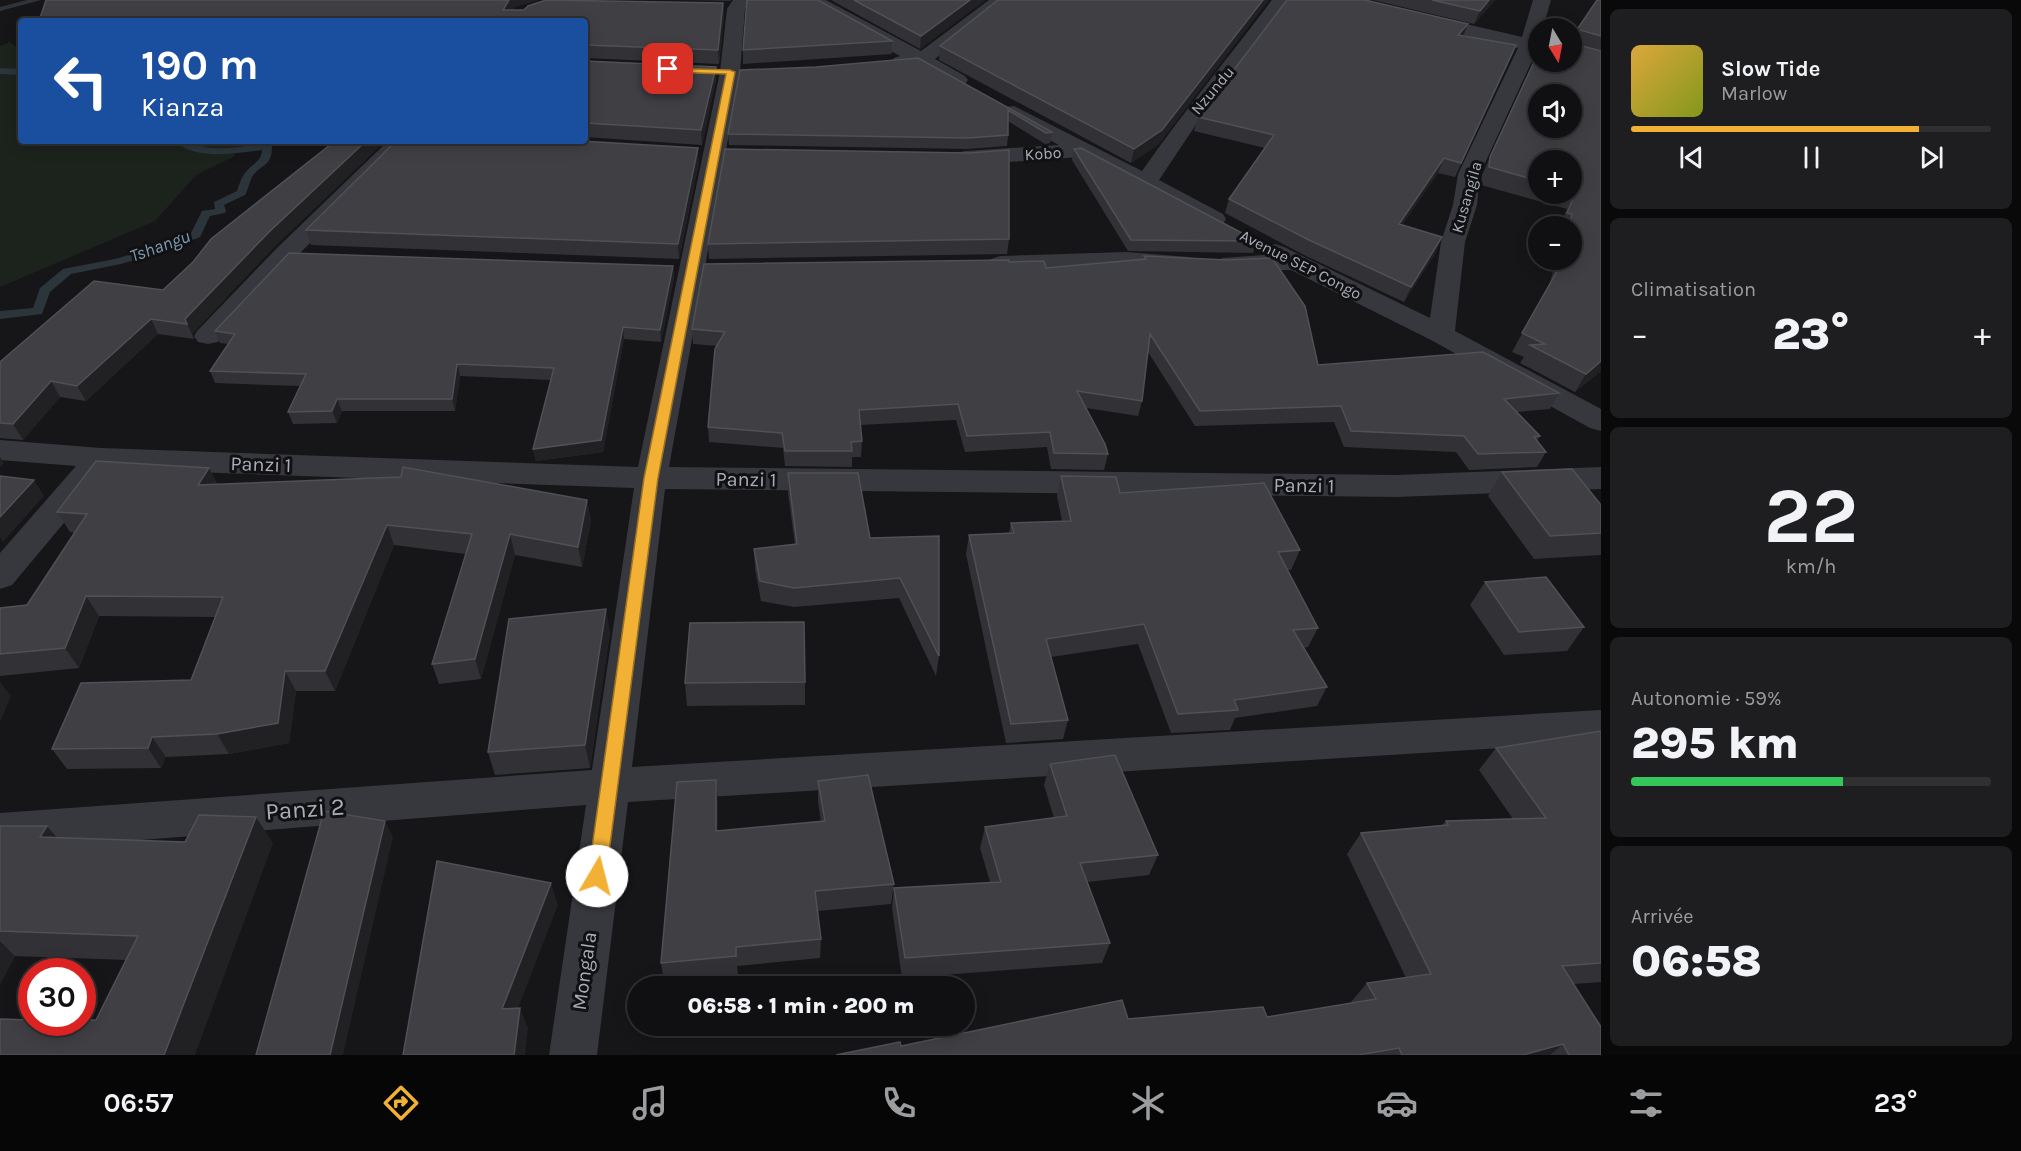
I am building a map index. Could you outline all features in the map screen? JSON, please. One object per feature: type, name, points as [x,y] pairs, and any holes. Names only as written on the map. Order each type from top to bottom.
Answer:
[{"type":"street","name":"Avenue SEP Congo","points":[[813,0],[1083,150],[1294,262],[1441,334],[1601,421]]},
{"type":"street","points":[[886,63],[922,60],[1000,0]]},
{"type":"street","name":"Nzundu","points":[[1146,183],[1189,119],[1232,68],[1281,0]]},
{"type":"street","points":[[1340,0],[1528,45]]},
{"type":"street","name":"Kusangila","points":[[1539,18],[1542,0]]},
{"type":"street","name":"Mongala","points":[[573,1055],[651,478],[694,269],[730,71],[730,6]]},
{"type":"street","name":"Kusangila","points":[[1441,334],[1453,242],[1466,205],[1469,174],[1528,58]]},
{"type":"street","points":[[208,336],[285,254],[398,144]]},
{"type":"street","name":"Kobo","points":[[945,158],[1083,150]]},
{"type":"street","points":[[285,254],[320,255]]},
{"type":"street","points":[[974,265],[1126,260],[1223,264],[1294,262]]},
{"type":"street","name":"Panzi 1","points":[[0,450],[101,458],[651,478],[1396,486],[1601,478]]},
{"type":"street","points":[[0,576],[101,458]]},
{"type":"street","name":"Panzi 2","points":[[0,832],[609,786],[1601,726]]},
{"type":"shaded area","points":[[10,42],[18,49],[18,144],[241,144],[233,157],[196,175],[155,221],[0,287],[0,46]]},
{"type":"building","points":[[46,0],[509,0],[503,10],[524,10],[528,6],[546,0],[723,3],[718,50],[588,45],[588,18],[40,18]]},
{"type":"building","points":[[747,0],[818,0],[892,41],[743,50]]},
{"type":"building","points":[[854,0],[970,0],[921,36]]},
{"type":"building","points":[[998,0],[1263,0],[1162,130],[1134,149],[940,46]]},
{"type":"building","points":[[1287,0],[1365,0],[1468,24],[1458,35],[1516,45],[1461,163],[1444,158],[1399,224],[1442,237],[1411,287],[1309,240],[1229,199],[1274,135],[1198,117]]},
{"type":"building","points":[[1432,0],[1489,0],[1480,11]]},
{"type":"building","points":[[1597,0],[1601,0],[1601,36],[1582,31],[1582,22]]},
{"type":"building","points":[[1582,46],[1601,51],[1601,361],[1586,374],[1530,345],[1545,344],[1522,333],[1558,270],[1582,270],[1582,216],[1572,216],[1572,214],[1567,213],[1571,204],[1582,204],[1582,150],[1528,150],[1528,178],[1489,167],[1490,157],[1529,72],[1582,72]]},
{"type":"building","points":[[918,58],[1052,132],[1046,133],[1008,110],[1008,135],[968,138],[728,134],[740,70],[816,67]]},
{"type":"building","points":[[588,61],[716,67],[701,130],[588,123]]},
{"type":"building","points":[[588,141],[698,148],[678,244],[306,230],[393,144],[588,144]]},
{"type":"building","points":[[331,144],[363,144],[269,232],[185,319],[187,324],[151,319],[77,386],[51,381],[13,424],[0,423],[0,362],[94,281],[163,290],[193,262],[211,239]]},
{"type":"building","points":[[1081,148],[1257,241],[1131,240],[1074,149]]},
{"type":"building","points":[[725,149],[969,153],[1009,150],[1009,239],[708,244]]},
{"type":"building","points":[[289,253],[673,266],[660,330],[623,327],[601,440],[533,449],[554,368],[457,364],[452,399],[337,399],[332,411],[288,412],[306,374],[210,371],[235,334],[215,331]]},
{"type":"building","points":[[1144,256],[1227,260],[1272,258],[1305,306],[1318,365],[1483,352],[1559,393],[1504,399],[1540,436],[1534,437],[1546,452],[1478,454],[1464,436],[1351,431],[1341,406],[1200,411],[1150,334],[1142,401],[1077,391],[1108,454],[1054,453],[1050,432],[967,436],[958,404],[859,410],[862,441],[851,442],[852,451],[785,451],[782,433],[708,427],[715,349],[725,332],[692,329],[704,264],[1009,260],[1009,262],[1044,261],[1046,268],[1146,259]]},
{"type":"building","points":[[96,461],[209,468],[198,485],[401,477],[403,467],[587,500],[578,547],[510,534],[475,659],[432,664],[472,534],[387,525],[325,671],[285,671],[278,723],[217,734],[152,737],[148,748],[52,749],[81,683],[191,680],[223,597],[86,596],[65,648],[0,654],[0,608],[27,605],[87,514],[57,512]]},
{"type":"building","points":[[1572,469],[1601,505],[1601,533],[1550,536],[1502,472]]},
{"type":"building","points":[[788,473],[858,473],[870,538],[939,536],[939,656],[900,578],[794,588],[760,581],[754,549],[797,544]]},
{"type":"building","points":[[0,476],[34,480],[0,517]]},
{"type":"building","points":[[1061,476],[1116,477],[1120,493],[1264,483],[1300,550],[1278,552],[1318,628],[1293,630],[1327,687],[1234,700],[1238,710],[1178,714],[1144,624],[1046,639],[1068,720],[1011,724],[969,535],[1014,533],[1011,523],[1071,521]]},
{"type":"building","points":[[1546,577],[1584,627],[1519,632],[1485,582]]},
{"type":"building","points":[[606,609],[585,745],[488,752],[509,619]]},
{"type":"building","points":[[804,622],[805,682],[685,683],[690,623]]},
{"type":"building","points":[[1601,731],[1601,963],[1562,966],[1601,1027],[1601,1055],[1569,1055],[1563,1044],[1523,1055],[1402,1055],[1399,1048],[1358,1055],[836,1055],[900,1042],[901,1046],[949,1036],[975,1036],[975,1031],[1122,1000],[1128,1019],[1263,1007],[1267,1017],[1376,999],[1367,983],[1431,974],[1361,833],[1448,825],[1446,821],[1546,818],[1496,748]]},
{"type":"building","points":[[1115,755],[1158,855],[1080,863],[1110,943],[905,958],[894,888],[1001,882],[985,827],[1067,816],[1050,764]]},
{"type":"building","points":[[868,775],[894,884],[815,891],[821,939],[736,947],[736,956],[661,963],[677,782],[716,780],[716,831],[825,821],[818,781]]},
{"type":"building","points":[[324,811],[385,821],[330,1055],[256,1055]]},
{"type":"building","points":[[199,815],[256,817],[164,1055],[0,1055],[0,1019],[18,1020],[18,1036],[96,1036],[96,1020],[138,936],[0,931],[0,826],[47,826],[40,837],[185,842]]},
{"type":"building","points":[[437,861],[551,883],[502,1009],[520,1008],[514,1055],[403,1055]]},
{"type":"waterway","name":"Tshangu","points":[[0,9],[37,0]]},
{"type":"waterway","name":"Tshangu","points":[[0,71],[18,72]]},
{"type":"waterway","name":"Tshangu","points":[[0,315],[38,311],[44,291],[67,271],[117,262],[167,247],[196,235],[206,213],[221,211],[218,204],[241,193],[249,174],[265,161],[267,153],[267,146],[212,151],[186,144]]},
{"type":"route","points":[[597,876],[651,478],[730,72],[668,69]]}]
